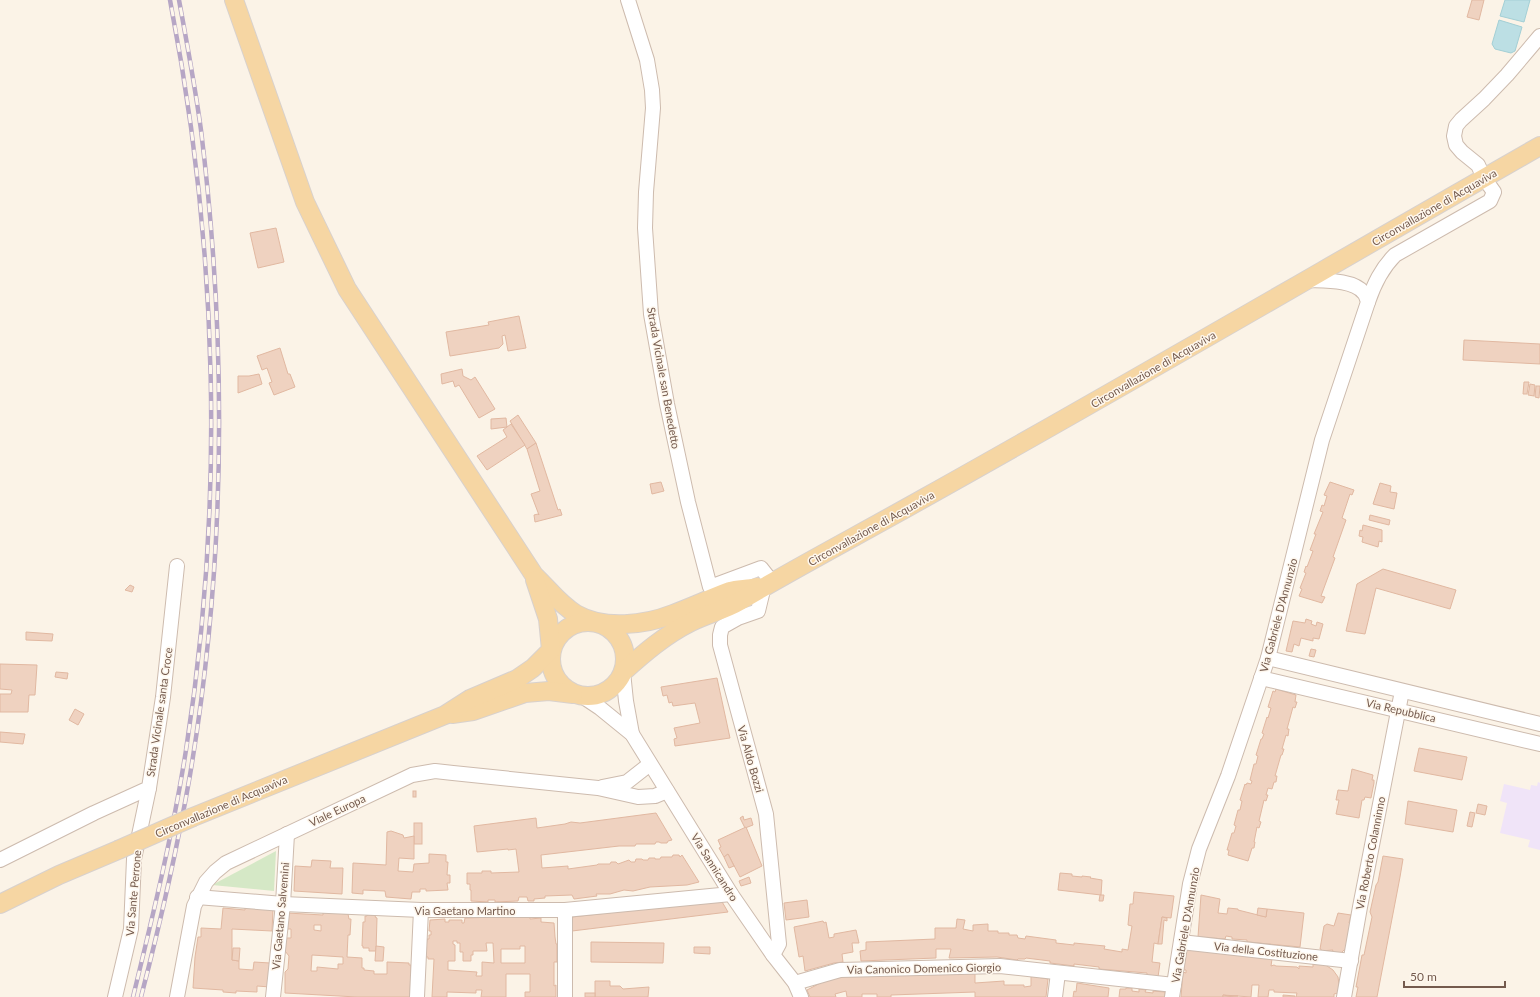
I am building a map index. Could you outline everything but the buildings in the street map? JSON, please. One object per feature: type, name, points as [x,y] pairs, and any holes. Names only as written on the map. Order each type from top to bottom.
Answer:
[{"type":"main road","points":[[234,0],[305,202],[347,289],[534,575],[565,607],[576,614],[593,622],[604,625],[613,631],[620,640],[624,650],[625,661],[623,672],[617,683],[607,691],[595,696],[549,691],[524,693],[472,712],[445,715]]},
{"type":"main road","name":"Circonvallazione di Acquaviva","points":[[623,672],[662,638],[692,621],[738,603],[768,584],[1088,407],[1305,280],[1371,244],[1540,146]]},
{"type":"main road","points":[[534,575],[548,618],[552,671],[564,688],[578,695]]},
{"type":"main road","points":[[445,715],[470,699],[517,679],[533,668],[551,650],[556,639],[563,631],[572,625],[582,622],[617,624],[640,622],[672,615],[731,591],[768,584]]},
{"type":"main road","name":"Circonvallazione di Acquaviva","points":[[0,904],[59,875],[193,817],[445,715]]},
{"type":"street","name":"Strada Vicinale san Benedetto","points":[[628,0],[647,60],[652,90],[653,108],[646,192],[645,228],[651,314],[667,404],[688,502],[710,587],[761,568],[768,584]]},
{"type":"street","points":[[1484,178],[1478,165],[1456,145],[1454,136],[1456,126],[1507,75],[1540,36]]},
{"type":"street","name":"Via Gabriele D'Annunzio","points":[[1173,991],[1190,884],[1199,849],[1228,776],[1268,658],[1322,440],[1375,282],[1385,265],[1395,255],[1490,201],[1494,192],[1484,178]]},
{"type":"street","points":[[1305,280],[1338,281],[1356,287],[1364,293],[1368,302]]},
{"type":"street","name":"Strada Vicinale santa Croce","points":[[0,860],[94,813],[149,788],[163,697],[177,566]]},
{"type":"street","name":"Via Aldo Bozzi","points":[[768,584],[758,611],[738,618],[722,627],[720,646],[766,814],[779,944],[773,955]]},
{"type":"street","name":"Via Repubblica","points":[[1268,658],[1540,724]]},
{"type":"street","points":[[623,672],[632,734]]},
{"type":"street","name":"Via Repubblica","points":[[1261,678],[1540,744]]},
{"type":"street","name":"Via Roberto Colanninno","points":[[1344,997],[1402,691]]},
{"type":"street","points":[[578,695],[600,708],[632,734]]},
{"type":"street","name":"Via Sannicandro","points":[[632,734],[731,894],[773,955],[795,983],[801,997]]},
{"type":"street","name":"Viale Europa","points":[[598,788],[627,782],[650,764]]},
{"type":"street","name":"Viale Europa","points":[[177,997],[194,906],[197,897],[206,882],[215,872],[226,863],[412,775],[435,771],[598,788],[638,797],[655,796],[667,791]]},
{"type":"street","name":"Via Sante Perrone","points":[[115,997],[131,929],[134,859],[149,788]]},
{"type":"street","name":"Via Gaetano Salvemini","points":[[273,997],[283,904],[287,834]]},
{"type":"street","name":"Via Gaetano Martino","points":[[197,897],[283,904],[421,910],[565,910],[731,894]]},
{"type":"street","points":[[417,997],[421,910]]},
{"type":"street","points":[[565,910],[565,997]]},
{"type":"street","name":"Via della Costituzione","points":[[1181,942],[1350,961]]},
{"type":"street","name":"Via Canonico Domenico Giorgio","points":[[795,983],[840,970],[1000,966],[1058,973],[1173,991]]},
{"type":"street","points":[[1055,997],[1058,973]]},
{"type":"shaded area","points":[[1538,782],[1540,783],[1540,850],[1528,847],[1530,840],[1500,833],[1507,803],[1500,801],[1504,784],[1530,790],[1531,785],[1537,786]]},
{"type":"green space","points":[[276,851],[274,891],[212,885]]},
{"type":"water","points":[[1505,0],[1530,0],[1524,22],[1500,16]]},
{"type":"water","points":[[1499,20],[1522,27],[1515,51],[1511,53],[1495,49],[1492,44]]},
{"type":"railway","points":[[133,997],[169,843],[186,750],[198,656],[207,562],[211,468],[211,374],[206,280],[198,186],[186,93],[170,0]]},
{"type":"railway","points":[[141,997],[168,887],[190,775],[202,695],[211,614],[216,533],[219,452],[215,291],[201,130],[194,81],[179,0]]}]
